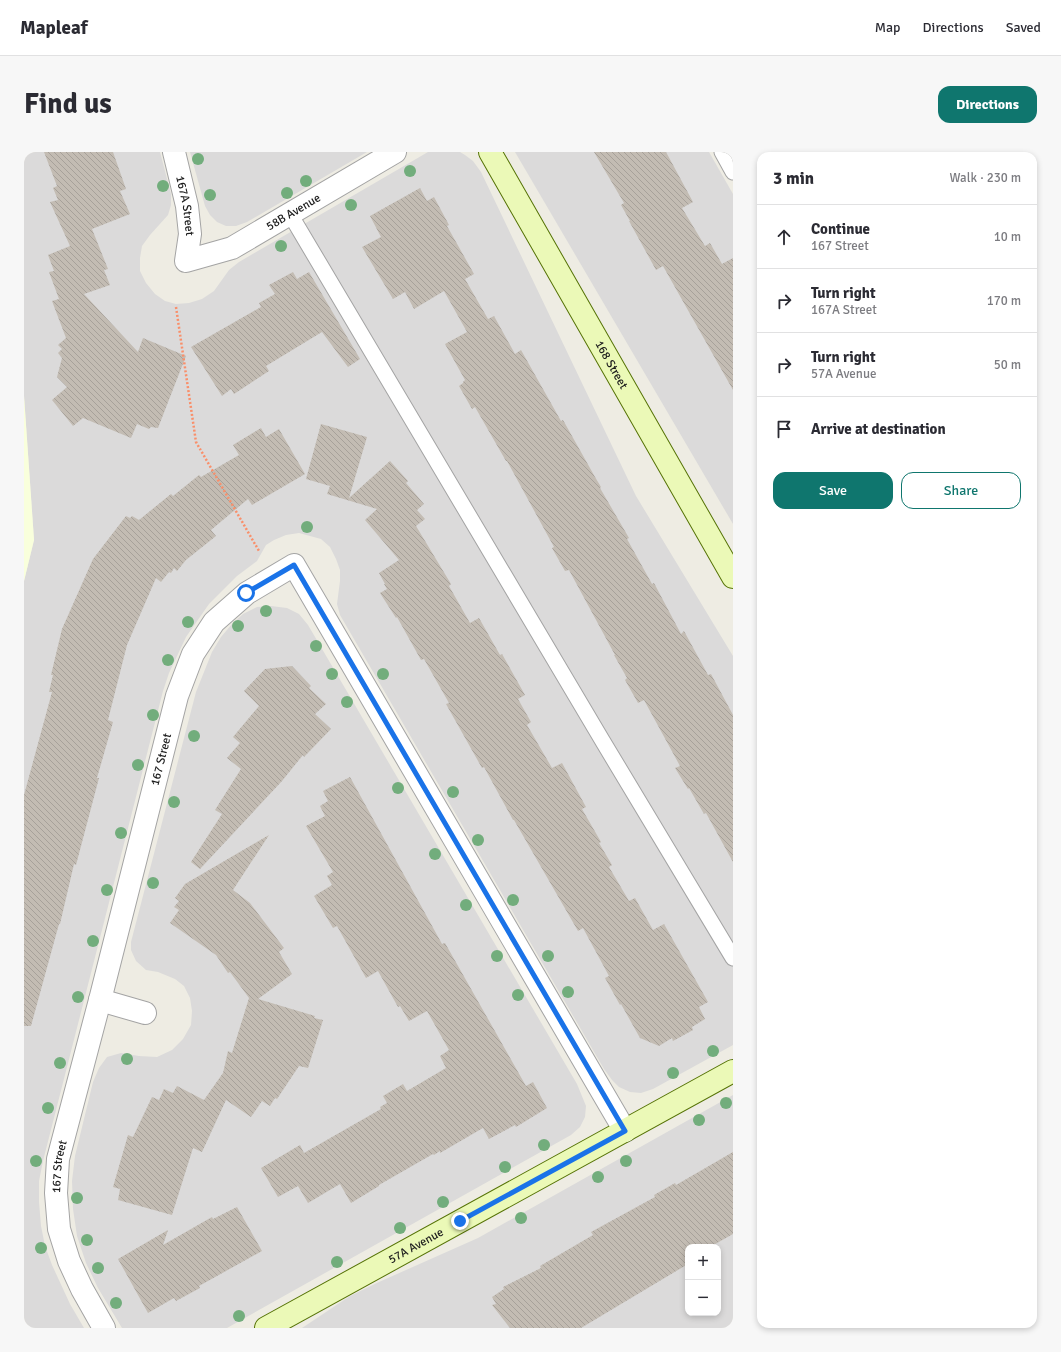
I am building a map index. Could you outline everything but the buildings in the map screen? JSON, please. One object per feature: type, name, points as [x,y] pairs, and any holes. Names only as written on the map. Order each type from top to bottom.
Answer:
[{"type":"street","name":"167A Street","points":[[174,152],[187,206],[190,234],[186,261]]},
{"type":"street","name":"58B Avenue","points":[[186,261],[232,248],[395,152]]},
{"type":"street","name":"168 Street","points":[[490,152],[733,576]]},
{"type":"street","name":"167 Street","points":[[104,1328],[82,1289],[69,1261],[59,1229],[56,1193],[58,1159],[177,696],[193,654],[214,622],[246,593],[294,565],[625,1131]]},
{"type":"street","points":[[100,1000],[145,1013]]},
{"type":"street","name":"57A Avenue","points":[[266,1328],[733,1071]]},
{"type":"lane","points":[[722,152],[733,172]]},
{"type":"lane","points":[[290,214],[733,958]]},
{"type":"path","points":[[176,306],[196,442],[259,551]]},
{"type":"shaded area","points":[[24,152],[160,152],[171,194],[171,205],[168,215],[142,246],[140,271],[146,283],[155,294],[165,301],[176,304],[189,303],[202,299],[214,291],[229,270],[239,262],[428,152],[460,152],[465,155],[473,161],[481,172],[636,496],[733,656],[733,1045],[653,1089],[641,1093],[630,1092],[619,1087],[604,1069],[340,615],[337,604],[340,570],[330,547],[321,539],[299,533],[286,535],[274,540],[266,545],[257,561],[237,576],[209,604],[186,637],[169,673],[163,691],[39,1181],[41,1226],[45,1246],[70,1304],[84,1328],[24,1328],[24,581],[34,540],[24,396]]},
{"type":"shaded area","points":[[190,152],[367,152],[247,222],[236,226],[226,226],[217,222],[210,215],[205,206]]},
{"type":"shaded area","points":[[515,152],[709,152],[733,194],[733,524]]},
{"type":"shaded area","points":[[24,396],[34,540],[24,581]]},
{"type":"shaded area","points":[[271,606],[287,608],[299,614],[308,625],[577,1084],[586,1106],[585,1117],[580,1127],[571,1135],[227,1328],[122,1328],[98,1288],[86,1263],[77,1236],[73,1209],[72,1181],[75,1156],[93,1082],[99,1068],[107,1057],[121,1053],[157,1057],[172,1050],[183,1039],[191,1025],[192,1011],[190,998],[184,986],[175,979],[158,972],[146,970],[136,961],[131,950],[131,942],[196,692],[212,652],[221,637],[243,614],[257,607]]},
{"type":"shaded area","points":[[733,1095],[733,1328],[302,1328],[350,1296],[478,1238]]},
{"type":"route","points":[[246,593],[294,565],[625,1131],[460,1221]]}]
